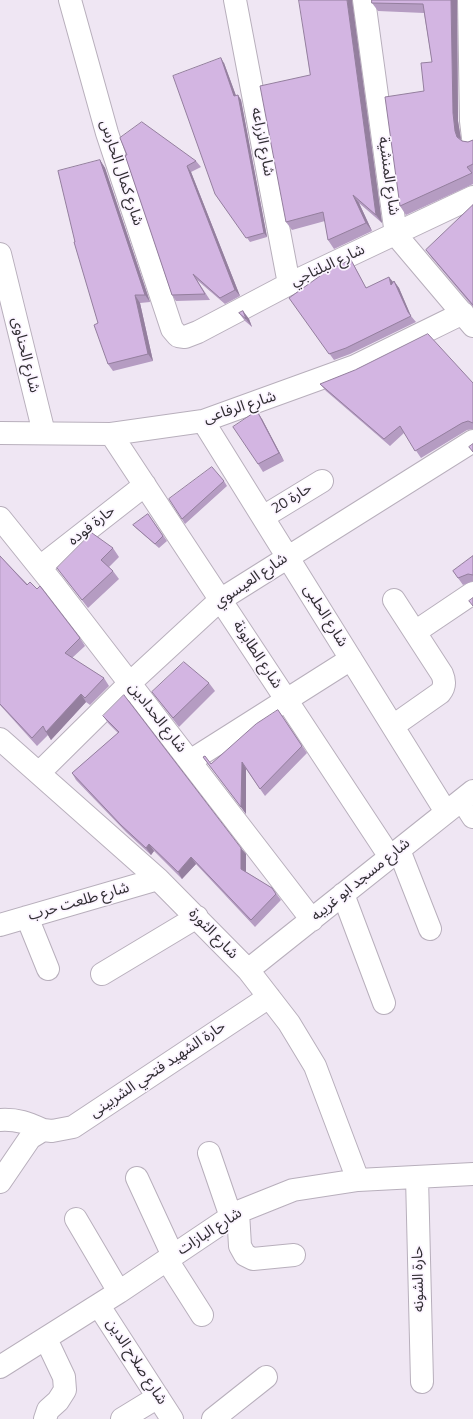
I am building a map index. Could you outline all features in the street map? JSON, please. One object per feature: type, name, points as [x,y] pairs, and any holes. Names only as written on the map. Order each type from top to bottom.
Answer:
[{"type":"street","name":"شارع كمال الحارس","points":[[70,0],[107,133],[172,329],[178,336],[185,337]]},
{"type":"street","name":"شارع الزراعه","points":[[235,0],[289,284]]},
{"type":"street","name":"شارع المنشية","points":[[364,0],[396,235],[468,320]]},
{"type":"street","points":[[469,0],[471,121],[473,138]]},
{"type":"street","name":"شارع البلتاجي","points":[[185,337],[198,332],[289,284],[396,235],[473,197]]},
{"type":"street","name":"شارع الحناوى","points":[[0,254],[44,433]]},
{"type":"street","name":"شارع الرفاعى","points":[[0,433],[111,434],[203,421],[355,366],[468,320]]},
{"type":"street","name":"شارع الحلبى","points":[[203,421],[393,726],[463,805]]},
{"type":"street","name":"شارع الطابونة","points":[[111,434],[287,700],[394,853],[430,929]]},
{"type":"street","name":"شارع العيسوي","points":[[39,774],[130,683],[220,600],[473,441]]},
{"type":"street","name":"حارة 20","points":[[263,517],[322,481]]},
{"type":"street","name":"حارة فوده","points":[[40,567],[145,485]]},
{"type":"street","name":"شارع الحدادين","points":[[0,518],[40,567],[312,920]]},
{"type":"street","points":[[415,632],[473,593]]},
{"type":"street","points":[[393,726],[440,693],[445,684],[442,674],[394,600]]},
{"type":"street","points":[[190,761],[351,659]]},
{"type":"street","name":"شارع الثورة","points":[[0,739],[158,879],[248,970],[289,1023],[316,1066],[358,1180]]},
{"type":"street","name":"شارع مسجد ابو غريبه","points":[[248,970],[394,853],[463,805]]},
{"type":"street","name":"شارع طلعت حرب","points":[[0,925],[158,879]]},
{"type":"street","points":[[343,894],[384,1003]]},
{"type":"street","points":[[27,917],[48,969]]},
{"type":"street","points":[[102,974],[197,917]]},
{"type":"street","name":"حارة الشهيد فتحي الشربينى","points":[[0,1120],[13,1119],[43,1130],[52,1131],[73,1128],[269,997]]},
{"type":"street","points":[[0,1182],[30,1138],[43,1130]]},
{"type":"street","points":[[209,1153],[235,1214],[240,1246],[244,1255],[253,1259],[294,1255]]},
{"type":"street","name":"شارع البازات","points":[[0,1367],[99,1306],[235,1214],[293,1190],[358,1180],[473,1174]]},
{"type":"street","name":"حارة الشونه","points":[[417,1177],[422,1382]]},
{"type":"street","points":[[137,1178],[170,1258],[202,1315]]},
{"type":"street","points":[[76,1219],[119,1292]]},
{"type":"street","name":"شارع صلاح الدين","points":[[99,1306],[172,1419]]},
{"type":"street","points":[[45,1419],[48,1410],[58,1401],[65,1390],[64,1377],[46,1338]]},
{"type":"street","points":[[213,1419],[266,1377]]},
{"type":"street","points":[[122,1419],[158,1397]]},
{"type":"building","points":[[299,0],[347,0],[376,215],[353,195],[366,223],[328,240],[323,212],[286,222],[260,86],[310,75]]},
{"type":"building","points":[[372,0],[451,0],[453,113],[455,131],[457,137],[462,141],[468,142],[473,140],[473,164],[467,167],[472,173],[400,206],[385,97],[424,91],[421,63],[432,62],[423,4],[372,3]]},
{"type":"building","points":[[221,58],[234,96],[238,95],[264,233],[246,238],[215,194],[173,76]]},
{"type":"building","points":[[142,122],[196,161],[187,166],[235,290],[220,298],[193,274],[205,294],[172,295],[125,155],[127,155],[120,138]]},
{"type":"building","points":[[100,160],[145,295],[135,295],[148,354],[108,364],[94,325],[98,323],[74,242],[58,171]]},
{"type":"building","points":[[473,205],[473,305],[426,250]]},
{"type":"building","points":[[351,260],[366,288],[389,277],[391,285],[394,281],[411,316],[346,348],[329,354],[289,298],[327,271]]},
{"type":"building","points":[[243,311],[246,319],[239,313]]},
{"type":"building","points":[[428,334],[473,383],[473,423],[468,421],[462,423],[415,451],[400,426],[384,439],[320,384],[355,370]]},
{"type":"building","points":[[257,411],[279,453],[258,464],[233,427]]},
{"type":"building","points":[[473,444],[473,452],[469,447]]},
{"type":"building","points":[[212,467],[224,481],[182,519],[169,499]]},
{"type":"building","points":[[148,514],[163,536],[155,544],[133,525]]},
{"type":"building","points":[[92,533],[113,548],[101,560],[113,571],[82,600],[57,568]]},
{"type":"building","points":[[0,556],[27,585],[30,582],[37,589],[40,586],[80,638],[65,653],[104,678],[85,698],[81,694],[46,732],[43,726],[32,738],[0,704]]},
{"type":"building","points":[[473,556],[473,575],[468,574],[458,578],[453,571]]},
{"type":"building","points":[[473,598],[473,606],[469,601]]},
{"type":"building","points":[[184,662],[209,683],[173,718],[152,692]]},
{"type":"building","points":[[124,695],[241,848],[241,869],[272,888],[276,894],[251,920],[191,857],[178,872],[149,844],[146,848],[121,825],[72,773],[119,732],[103,716]]},
{"type":"building","points":[[278,710],[302,746],[260,789],[242,762],[241,807],[203,757],[205,756],[211,764],[256,724]]}]
